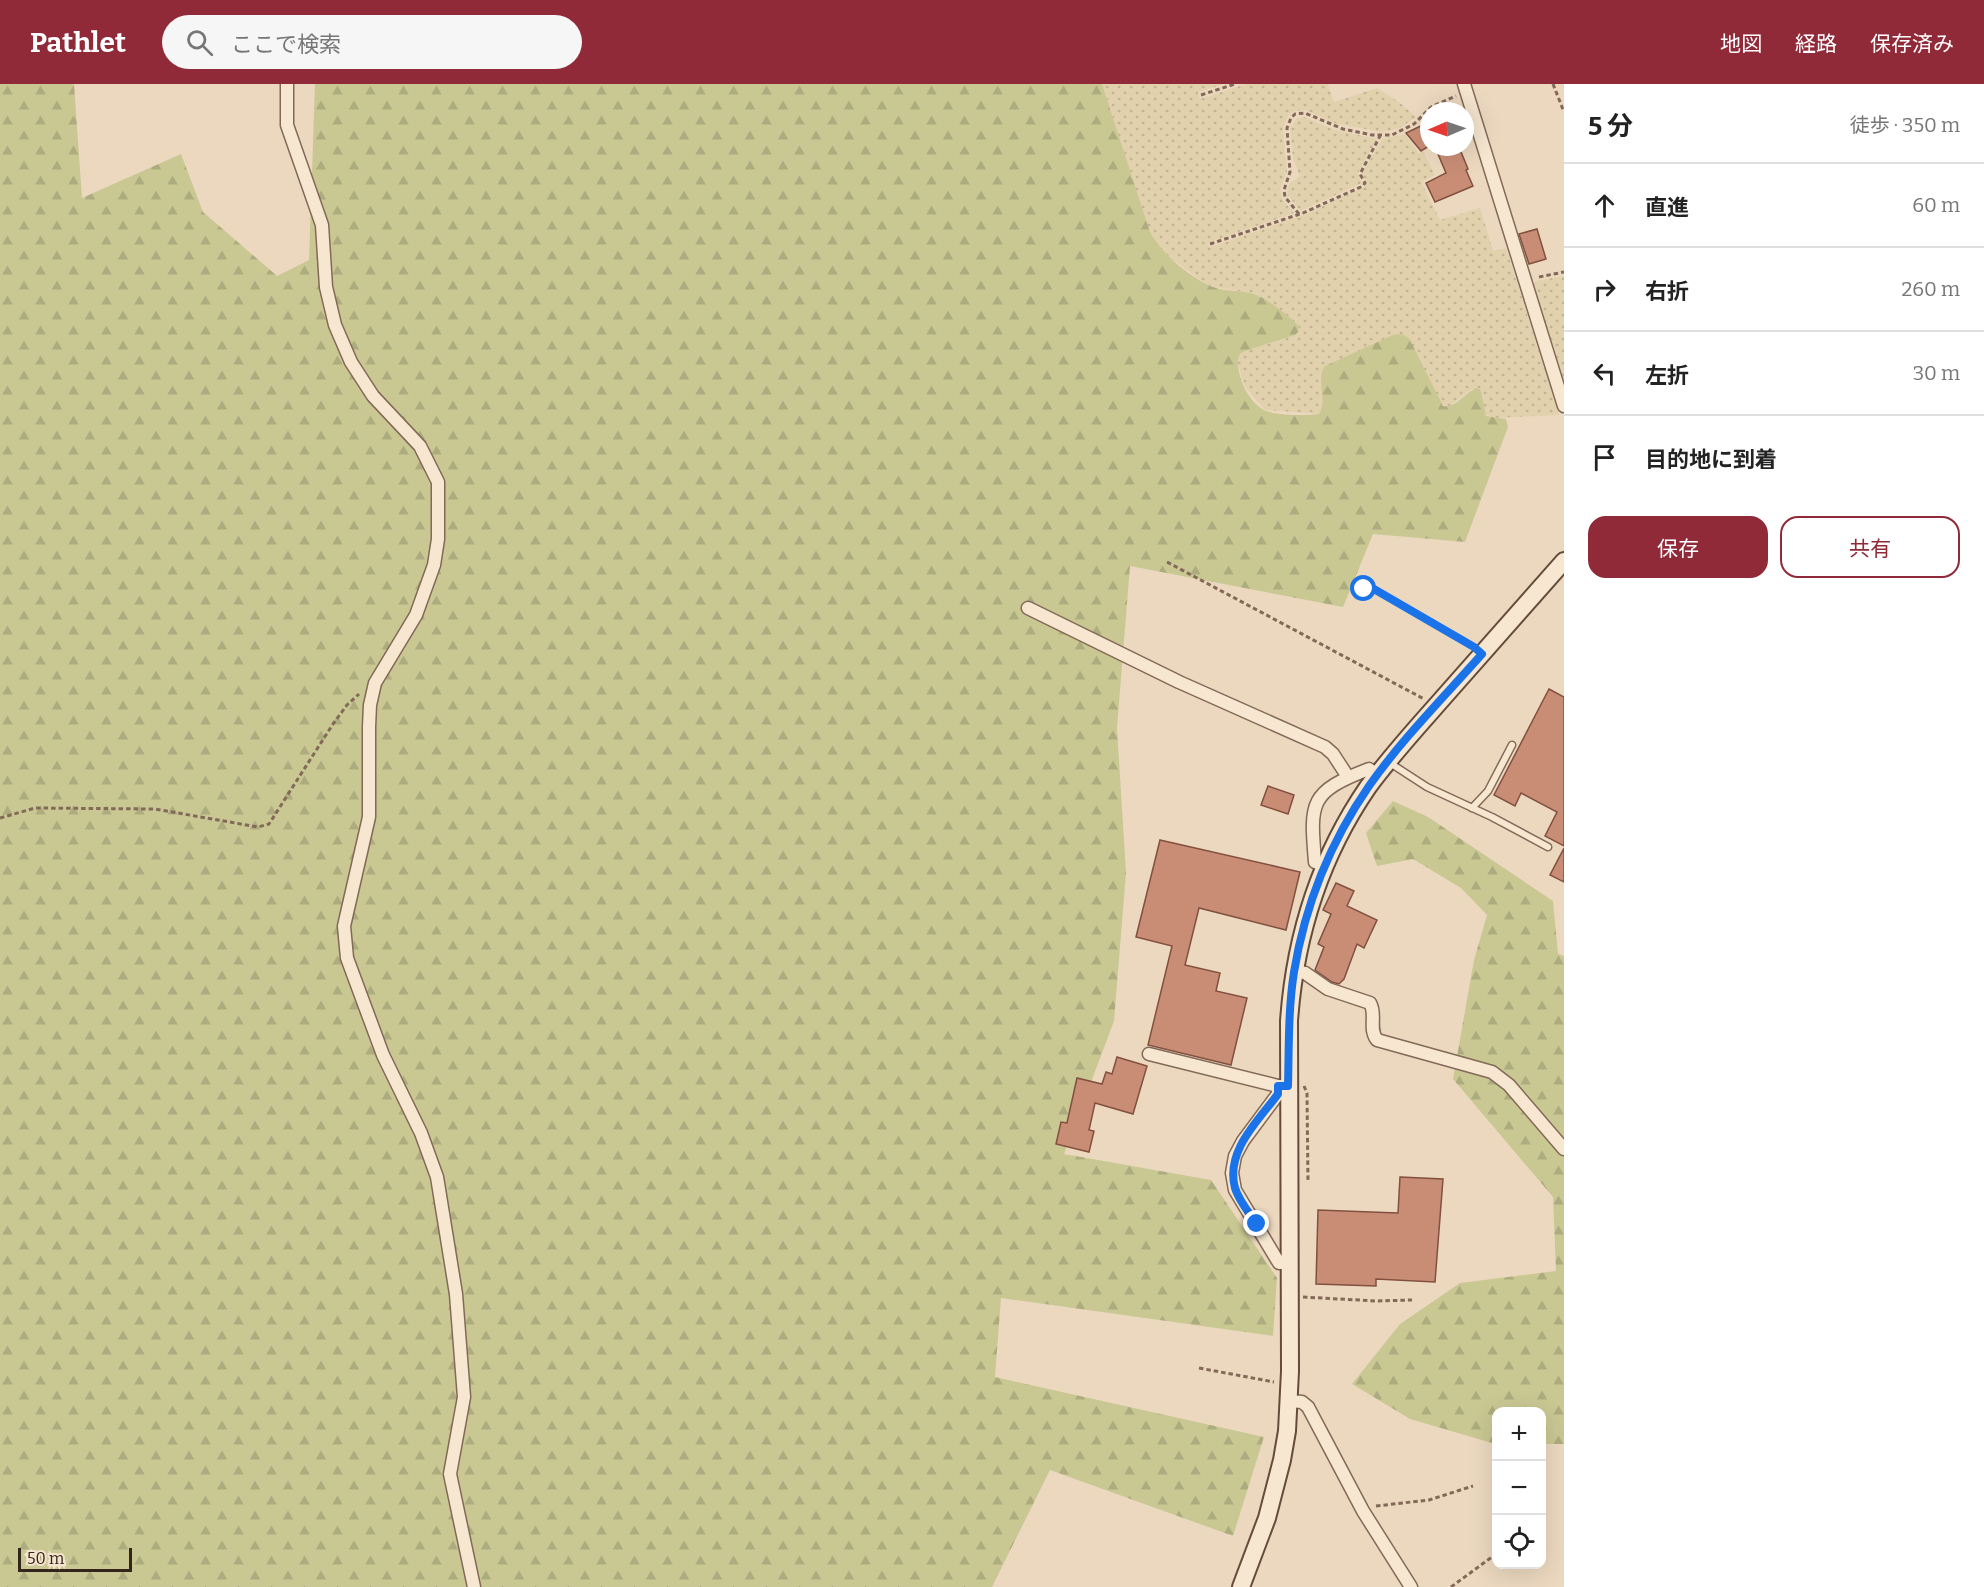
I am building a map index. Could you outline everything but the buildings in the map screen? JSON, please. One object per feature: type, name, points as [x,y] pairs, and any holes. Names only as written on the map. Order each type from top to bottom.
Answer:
[{"type":"street","points":[[287,84],[287,125],[321,225],[326,288],[335,326],[351,362],[373,396],[420,446],[438,482],[438,539],[434,566],[416,615],[375,683],[370,705],[369,817],[344,926],[347,958],[383,1055],[421,1133],[437,1177],[456,1294],[464,1397],[450,1474],[474,1587]]},
{"type":"street","points":[[1465,88],[1564,406]]},
{"type":"street","points":[[1241,1587],[1264,1528],[1276,1490],[1284,1451],[1289,1401],[1289,1263],[1283,1086],[1294,971],[1309,908],[1324,866],[1345,825],[1377,775],[1564,561]]},
{"type":"street","points":[[1028,608],[1179,682],[1325,747],[1333,754],[1348,777]]},
{"type":"street","points":[[1324,866],[1315,862],[1313,812],[1315,805],[1324,793],[1348,777],[1369,769],[1377,775]]},
{"type":"street","points":[[1294,971],[1305,973],[1328,989],[1370,1003],[1373,1008],[1373,1035],[1377,1040],[1482,1068],[1501,1078],[1564,1149]]},
{"type":"street","points":[[1149,1054],[1283,1086]]},
{"type":"street","points":[[1283,1086],[1243,1141],[1235,1156],[1232,1173],[1235,1190],[1279,1263],[1289,1263]]},
{"type":"street","points":[[1289,1401],[1302,1402],[1308,1407],[1364,1511],[1411,1587]]},
{"type":"lane","points":[[1472,808],[1488,791],[1512,746]]},
{"type":"lane","points":[[1389,761],[1427,787],[1548,847]]},
{"type":"path","points":[[1201,95],[1235,84]]},
{"type":"path","points":[[1553,84],[1564,112]]},
{"type":"path","points":[[1299,214],[1284,194],[1290,172],[1287,128],[1295,114],[1305,113],[1336,127],[1380,136],[1401,132],[1414,124],[1431,107],[1465,88]]},
{"type":"path","points":[[1210,244],[1299,214],[1363,186],[1365,183],[1360,174],[1380,136]]},
{"type":"path","points":[[1525,281],[1564,272]]},
{"type":"path","points":[[1167,562],[1427,700],[1435,707]]},
{"type":"path","points":[[1364,589],[1371,580]]},
{"type":"path","points":[[1367,585],[1474,647],[1482,654]]},
{"type":"path","points":[[0,818],[35,808],[154,810],[258,827],[268,824],[347,705],[375,683]]},
{"type":"path","points":[[1289,1297],[1376,1301],[1412,1300]]},
{"type":"path","points":[[1199,1368],[1254,1380],[1289,1383]]},
{"type":"path","points":[[1364,1511],[1370,1507],[1434,1499],[1448,1492],[1473,1486]]},
{"type":"path","points":[[1451,1587],[1492,1558]]},
{"type":"shaded area","points":[[1102,84],[1224,84],[1198,92],[1200,99],[1246,84],[1328,84],[1334,102],[1377,88],[1399,102],[1416,117],[1400,128],[1382,132],[1337,124],[1305,110],[1294,111],[1288,116],[1283,128],[1287,172],[1280,189],[1282,199],[1294,213],[1207,243],[1210,247],[1304,215],[1365,187],[1367,183],[1362,174],[1382,139],[1405,134],[1420,156],[1426,156],[1435,175],[1421,182],[1440,220],[1480,208],[1493,251],[1506,248],[1559,415],[1492,418],[1485,414],[1480,389],[1472,389],[1448,407],[1440,403],[1321,376],[1322,407],[1319,414],[1265,410],[1244,386],[1237,359],[1245,351],[1295,335],[1299,327],[1257,294],[1214,287],[1202,281],[1168,256],[1157,245],[1150,232]]},
{"type":"shaded area","points":[[1304,117],[1335,130],[1377,139],[1358,173],[1362,183],[1300,211],[1287,190],[1290,183],[1300,176],[1293,159],[1290,128],[1297,118]]},
{"type":"shaded area","points":[[1564,276],[1564,383],[1533,285],[1536,281]]},
{"type":"green space","points":[[0,84],[74,84],[82,198],[181,154],[203,212],[277,276],[309,260],[315,84],[1102,84],[1150,232],[1155,240],[1177,264],[1204,283],[1218,289],[1259,296],[1285,313],[1299,327],[1295,335],[1240,354],[1239,374],[1249,396],[1260,407],[1277,413],[1319,414],[1322,403],[1321,377],[1325,366],[1393,335],[1401,335],[1410,340],[1443,406],[1456,403],[1476,388],[1480,389],[1486,416],[1506,419],[1508,427],[1465,542],[1373,534],[1343,607],[1130,566],[1117,728],[1126,873],[1114,1021],[1064,1154],[1211,1180],[1277,1278],[1273,1336],[1001,1298],[995,1377],[1264,1437],[1233,1536],[1050,1470],[992,1587],[0,1587]]},
{"type":"green space","points":[[1393,801],[1428,817],[1553,901],[1558,954],[1564,956],[1564,1444],[1546,1444],[1546,1407],[1492,1407],[1492,1443],[1410,1419],[1352,1384],[1400,1324],[1460,1283],[1556,1271],[1553,1197],[1453,1079],[1474,960],[1487,915],[1461,888],[1413,859],[1377,866],[1366,833]]},
{"type":"route","points":[[1257,1224],[1235,1190],[1232,1173],[1235,1156],[1243,1141],[1278,1094],[1278,1086],[1288,1086],[1290,998],[1293,975],[1309,908],[1324,866],[1369,786],[1482,654],[1474,647],[1367,585],[1364,589]]}]
